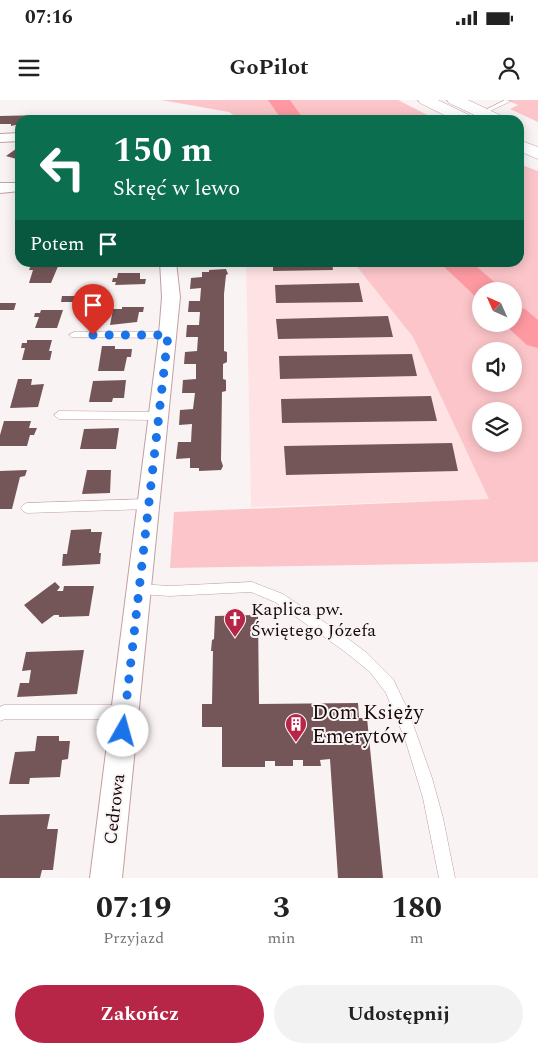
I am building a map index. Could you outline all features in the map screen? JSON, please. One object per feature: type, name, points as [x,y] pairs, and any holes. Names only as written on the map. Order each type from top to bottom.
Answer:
[{"type":"main road","points":[[426,100],[457,115]]},
{"type":"main road","points":[[455,100],[488,115]]},
{"type":"main road","points":[[524,132],[538,139]]},
{"type":"main road","points":[[524,147],[538,154]]},
{"type":"street","points":[[0,138],[15,137]]},
{"type":"street","points":[[0,188],[15,187]]},
{"type":"street","name":"Cedrowa","points":[[106,878],[168,335],[171,297],[168,267]]},
{"type":"lane","points":[[482,112],[508,101]]},
{"type":"lane","points":[[74,335],[168,335]]},
{"type":"lane","points":[[59,415],[159,416]]},
{"type":"lane","points":[[27,508],[148,504]]},
{"type":"lane","points":[[140,590],[169,591],[235,586],[252,587],[279,598],[369,662],[386,681],[401,710],[418,754],[441,838],[446,878]]},
{"type":"lane","points":[[0,714],[4,712],[125,712]]},
{"type":"shaded area","points":[[161,100],[398,100],[427,115],[234,115],[229,112]]},
{"type":"shaded area","points":[[506,100],[538,100],[538,122],[510,109],[518,105]]},
{"type":"shaded area","points":[[524,166],[538,171],[538,562],[170,568],[174,512],[489,499],[413,337],[357,267],[524,267]]},
{"type":"shaded area","points":[[246,267],[357,267],[413,337],[490,499],[251,507]]},
{"type":"building","points":[[0,116],[15,116],[15,125],[0,124]]},
{"type":"building","points":[[15,150],[15,159],[6,156]]},
{"type":"building","points":[[30,267],[58,267],[51,283],[29,283],[33,270],[29,270]]},
{"type":"building","points":[[273,267],[333,267],[333,270],[273,271]]},
{"type":"building","points":[[226,269],[228,274],[226,275],[224,294],[224,351],[227,352],[227,362],[223,364],[223,379],[226,380],[226,391],[222,392],[221,460],[223,466],[221,470],[199,471],[199,468],[190,468],[190,458],[176,459],[178,442],[191,442],[192,424],[179,425],[180,410],[193,409],[195,393],[182,393],[183,380],[196,379],[196,364],[184,364],[185,352],[197,351],[198,337],[186,337],[187,325],[199,325],[200,312],[188,312],[189,301],[200,301],[201,288],[190,289],[191,278],[202,277],[202,272],[209,272],[209,270]]},
{"type":"building","points":[[118,273],[140,273],[140,279],[146,279],[145,284],[115,285],[116,282],[112,282],[113,278],[117,278]]},
{"type":"building","points":[[359,283],[363,302],[276,303],[275,285]]},
{"type":"building","points":[[77,292],[90,292],[88,302],[61,302],[62,296],[76,296]]},
{"type":"building","points":[[0,303],[16,303],[14,310],[0,310]]},
{"type":"building","points":[[122,307],[144,307],[143,312],[139,312],[137,322],[110,325],[113,309],[122,309]]},
{"type":"building","points":[[41,310],[63,310],[57,328],[35,328],[39,317],[34,317],[35,313],[40,313]]},
{"type":"building","points":[[388,316],[393,337],[278,339],[276,319]]},
{"type":"building","points":[[27,340],[52,340],[49,351],[52,351],[50,360],[22,360],[25,348],[21,348],[22,343],[27,343]]},
{"type":"building","points":[[102,346],[115,346],[115,349],[132,349],[131,357],[127,357],[124,371],[98,371]]},
{"type":"building","points":[[412,354],[417,376],[280,379],[279,356]]},
{"type":"building","points":[[18,379],[32,379],[31,385],[44,384],[38,407],[10,408]]},
{"type":"building","points":[[126,380],[124,398],[113,398],[112,402],[89,402],[93,381]]},
{"type":"building","points":[[431,396],[437,421],[282,423],[281,399]]},
{"type":"building","points":[[4,421],[31,421],[29,428],[37,428],[34,435],[30,435],[27,446],[0,446],[0,435]]},
{"type":"building","points":[[119,428],[116,449],[80,449],[84,429]]},
{"type":"building","points":[[452,443],[458,471],[286,475],[284,446]]},
{"type":"building","points":[[27,470],[25,476],[20,477],[12,509],[0,509],[0,471]]},
{"type":"building","points":[[87,470],[111,470],[110,493],[82,494]]},
{"type":"building","points":[[91,529],[91,532],[102,532],[99,553],[101,553],[100,564],[62,566],[63,554],[67,554],[71,530]]},
{"type":"building","points":[[55,582],[60,587],[57,591],[63,591],[64,586],[94,586],[89,616],[59,617],[59,615],[54,615],[42,624],[24,605]]},
{"type":"building","name":"Dom Księży Emerytów","points":[[258,615],[259,704],[358,703],[359,718],[367,718],[383,878],[338,878],[330,759],[320,760],[321,766],[303,766],[303,760],[293,760],[293,766],[275,766],[275,761],[265,761],[265,767],[222,767],[222,727],[202,727],[202,704],[212,704],[213,651],[211,651],[212,640],[214,639],[215,616]]},
{"type":"building","points":[[84,650],[77,694],[17,697],[20,683],[29,683],[31,670],[22,671],[26,652]]},
{"type":"building","points":[[37,736],[59,736],[59,741],[70,741],[68,759],[62,760],[60,777],[30,778],[29,784],[9,784],[15,752],[35,751]]},
{"type":"building","points":[[50,814],[47,829],[58,829],[53,870],[42,870],[40,878],[0,878],[0,815]]},
{"type":"waterway","points":[[279,100],[290,115]]},
{"type":"waterway","points":[[459,267],[476,282]]},
{"type":"waterway","points":[[522,323],[538,338]]},
{"type":"place","name":"Kaplica pw. Świętego Józefa","points":[[235,638]]},
{"type":"place","name":"Dom Księży Emerytów","points":[[296,743]]},
{"type":"route","points":[[93,335],[168,335],[123,731]]}]
